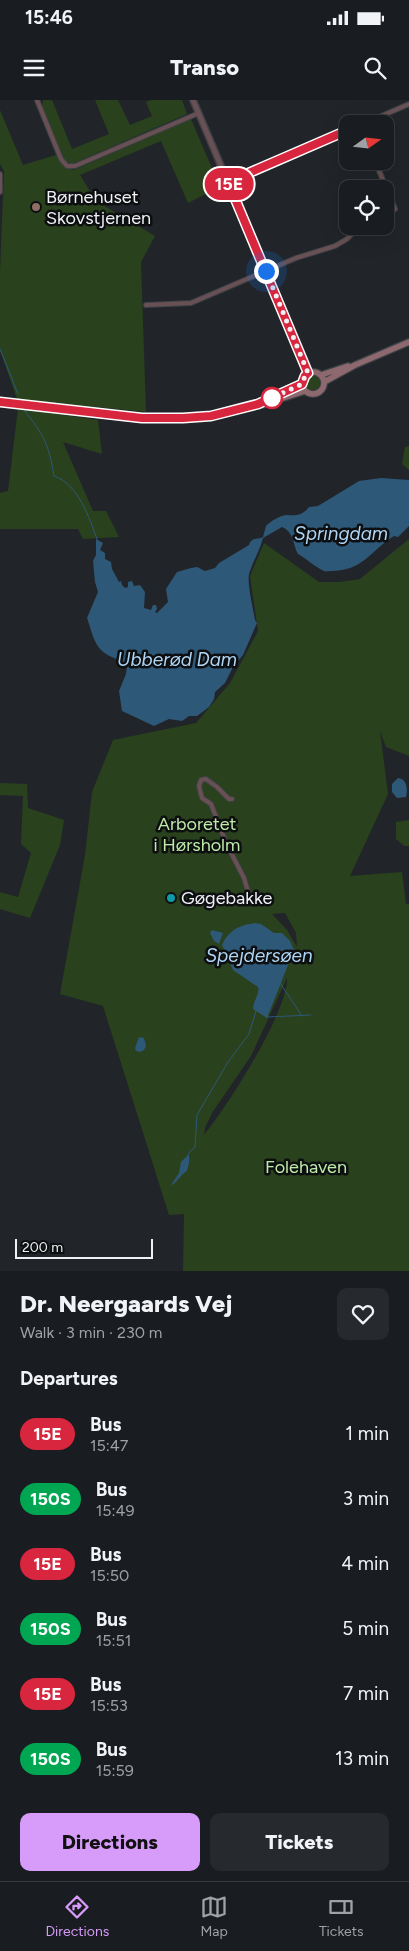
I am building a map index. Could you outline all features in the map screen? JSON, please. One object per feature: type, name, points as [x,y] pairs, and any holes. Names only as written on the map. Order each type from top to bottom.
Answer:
[{"type":"main road","points":[[324,382],[355,365],[409,342]]},
{"type":"main road","points":[[321,375],[324,387],[318,393],[311,394],[305,391],[302,384],[308,373],[313,372],[321,375],[355,365]]},
{"type":"main road","points":[[0,402],[142,418],[183,418],[211,416],[258,404],[302,384]]},
{"type":"main road","points":[[258,404],[265,404],[305,391]]},
{"type":"street","points":[[37,100],[61,159],[67,166],[71,167],[199,113]]},
{"type":"street","points":[[193,100],[308,373]]},
{"type":"street","points":[[401,100],[404,106]]},
{"type":"street","points":[[384,115],[409,104]]},
{"type":"street","points":[[228,182],[339,134]]},
{"type":"street","points":[[0,174],[0,192]]},
{"type":"street","points":[[146,305],[191,303],[312,252],[334,246],[351,235]]},
{"type":"street","points":[[232,799],[229,799],[206,779],[200,782],[202,798],[211,804],[227,845],[244,878],[250,898]]},
{"type":"green space","points":[[43,100],[52,100],[72,149],[109,134],[95,100],[118,100],[130,125],[152,116],[146,102],[151,100],[182,100],[187,114],[72,164],[65,161],[42,110]]},
{"type":"green space","points":[[0,110],[23,165],[56,155],[63,166],[74,170],[191,119],[220,187],[188,203],[161,141],[80,175],[96,201],[155,236],[141,262],[146,412],[17,399],[0,350],[0,272],[4,171],[0,164]]},
{"type":"green space","points":[[313,376],[318,378],[320,383],[318,388],[313,390],[308,388],[306,383],[308,378]]},
{"type":"green space","points":[[18,408],[98,420],[102,454],[63,442],[93,511],[106,511],[119,537],[83,539],[78,529],[0,529],[0,493],[8,491]]},
{"type":"green space","points":[[409,446],[409,470],[402,464],[405,447]]},
{"type":"green space","name":"Arboretet i Hørsholm","points":[[409,539],[409,756],[386,747],[380,731],[388,794],[350,876],[402,872],[406,904],[409,904],[409,1271],[183,1271],[184,1214],[169,1215],[103,1006],[60,994],[85,855],[92,792],[113,740],[196,723],[230,683],[258,631],[250,576],[264,543],[319,582],[340,582],[360,579]],"holes":[[[285,913],[296,933],[297,947],[287,930],[272,914]],[[287,978],[285,993],[278,1013],[267,1035],[241,1082],[204,1135],[212,1113],[251,1056]]]},
{"type":"green space","points":[[0,783],[27,784],[28,808],[64,820],[60,845],[30,918],[0,909],[0,892],[18,897],[31,853],[21,844],[23,796],[0,795]]},
{"type":"green space","points":[[409,820],[409,846],[404,846],[396,839],[396,822]]},
{"type":"water","name":"Ubberød Dam","points":[[381,478],[409,480],[409,526],[398,537],[394,536],[366,559],[351,568],[327,571],[317,567],[298,554],[291,535],[286,529],[282,527],[263,538],[249,574],[249,590],[257,623],[243,655],[233,667],[225,683],[215,692],[214,699],[209,707],[197,716],[189,716],[182,721],[169,719],[154,726],[122,711],[119,691],[127,667],[106,654],[98,646],[87,618],[98,592],[93,561],[96,555],[96,539],[103,543],[100,550],[105,553],[105,559],[111,562],[112,569],[119,582],[121,581],[125,588],[128,587],[128,582],[132,581],[134,586],[140,585],[145,592],[144,608],[151,610],[153,605],[156,605],[157,609],[155,612],[157,613],[168,602],[166,589],[177,572],[197,567],[205,571],[215,568],[219,563],[249,545],[253,540],[263,537],[266,526],[270,522],[285,515],[299,514],[309,507],[318,506],[359,481]]},
{"type":"water","points":[[398,778],[403,780],[406,785],[406,797],[397,798],[392,792],[392,784]]},
{"type":"water","name":"Spejdersøen","points":[[255,923],[261,924],[274,933],[282,933],[290,941],[294,950],[267,1018],[253,1009],[258,987],[233,970],[222,945],[235,929]]},
{"type":"water","points":[[212,930],[223,933],[219,944],[214,941],[210,933]]},
{"type":"water","points":[[139,1037],[144,1038],[146,1046],[140,1052],[136,1051],[135,1048]]},
{"type":"water","points":[[189,1154],[187,1171],[171,1185],[179,1173],[181,1162]]},
{"type":"waterway","points":[[0,349],[18,394]]},
{"type":"waterway","points":[[24,410],[45,441],[54,476],[70,486],[82,502],[97,539]]},
{"type":"waterway","points":[[280,983],[302,1016]]},
{"type":"waterway","points":[[188,1154],[195,1147],[197,1115],[228,1062],[249,1034],[256,1011]]},
{"type":"waterway","points":[[267,1017],[311,1015]]},
{"type":"bus line","name":"15E","points":[[0,402],[142,418],[183,418],[211,416],[239,410],[273,398],[302,384],[308,373],[228,182],[339,134]]},
{"type":"place","name":"Børnehuset Skovstjernen","points":[[36,207]]},
{"type":"place","name":"Gøgebakke","points":[[171,898]]},
{"type":"route","points":[[266,271],[308,373],[302,384],[272,398]]},
{"type":"water label","name":"Springdam","points":[[341,533]]},
{"type":"park label","name":"Folehaven","points":[[306,1167]]}]
